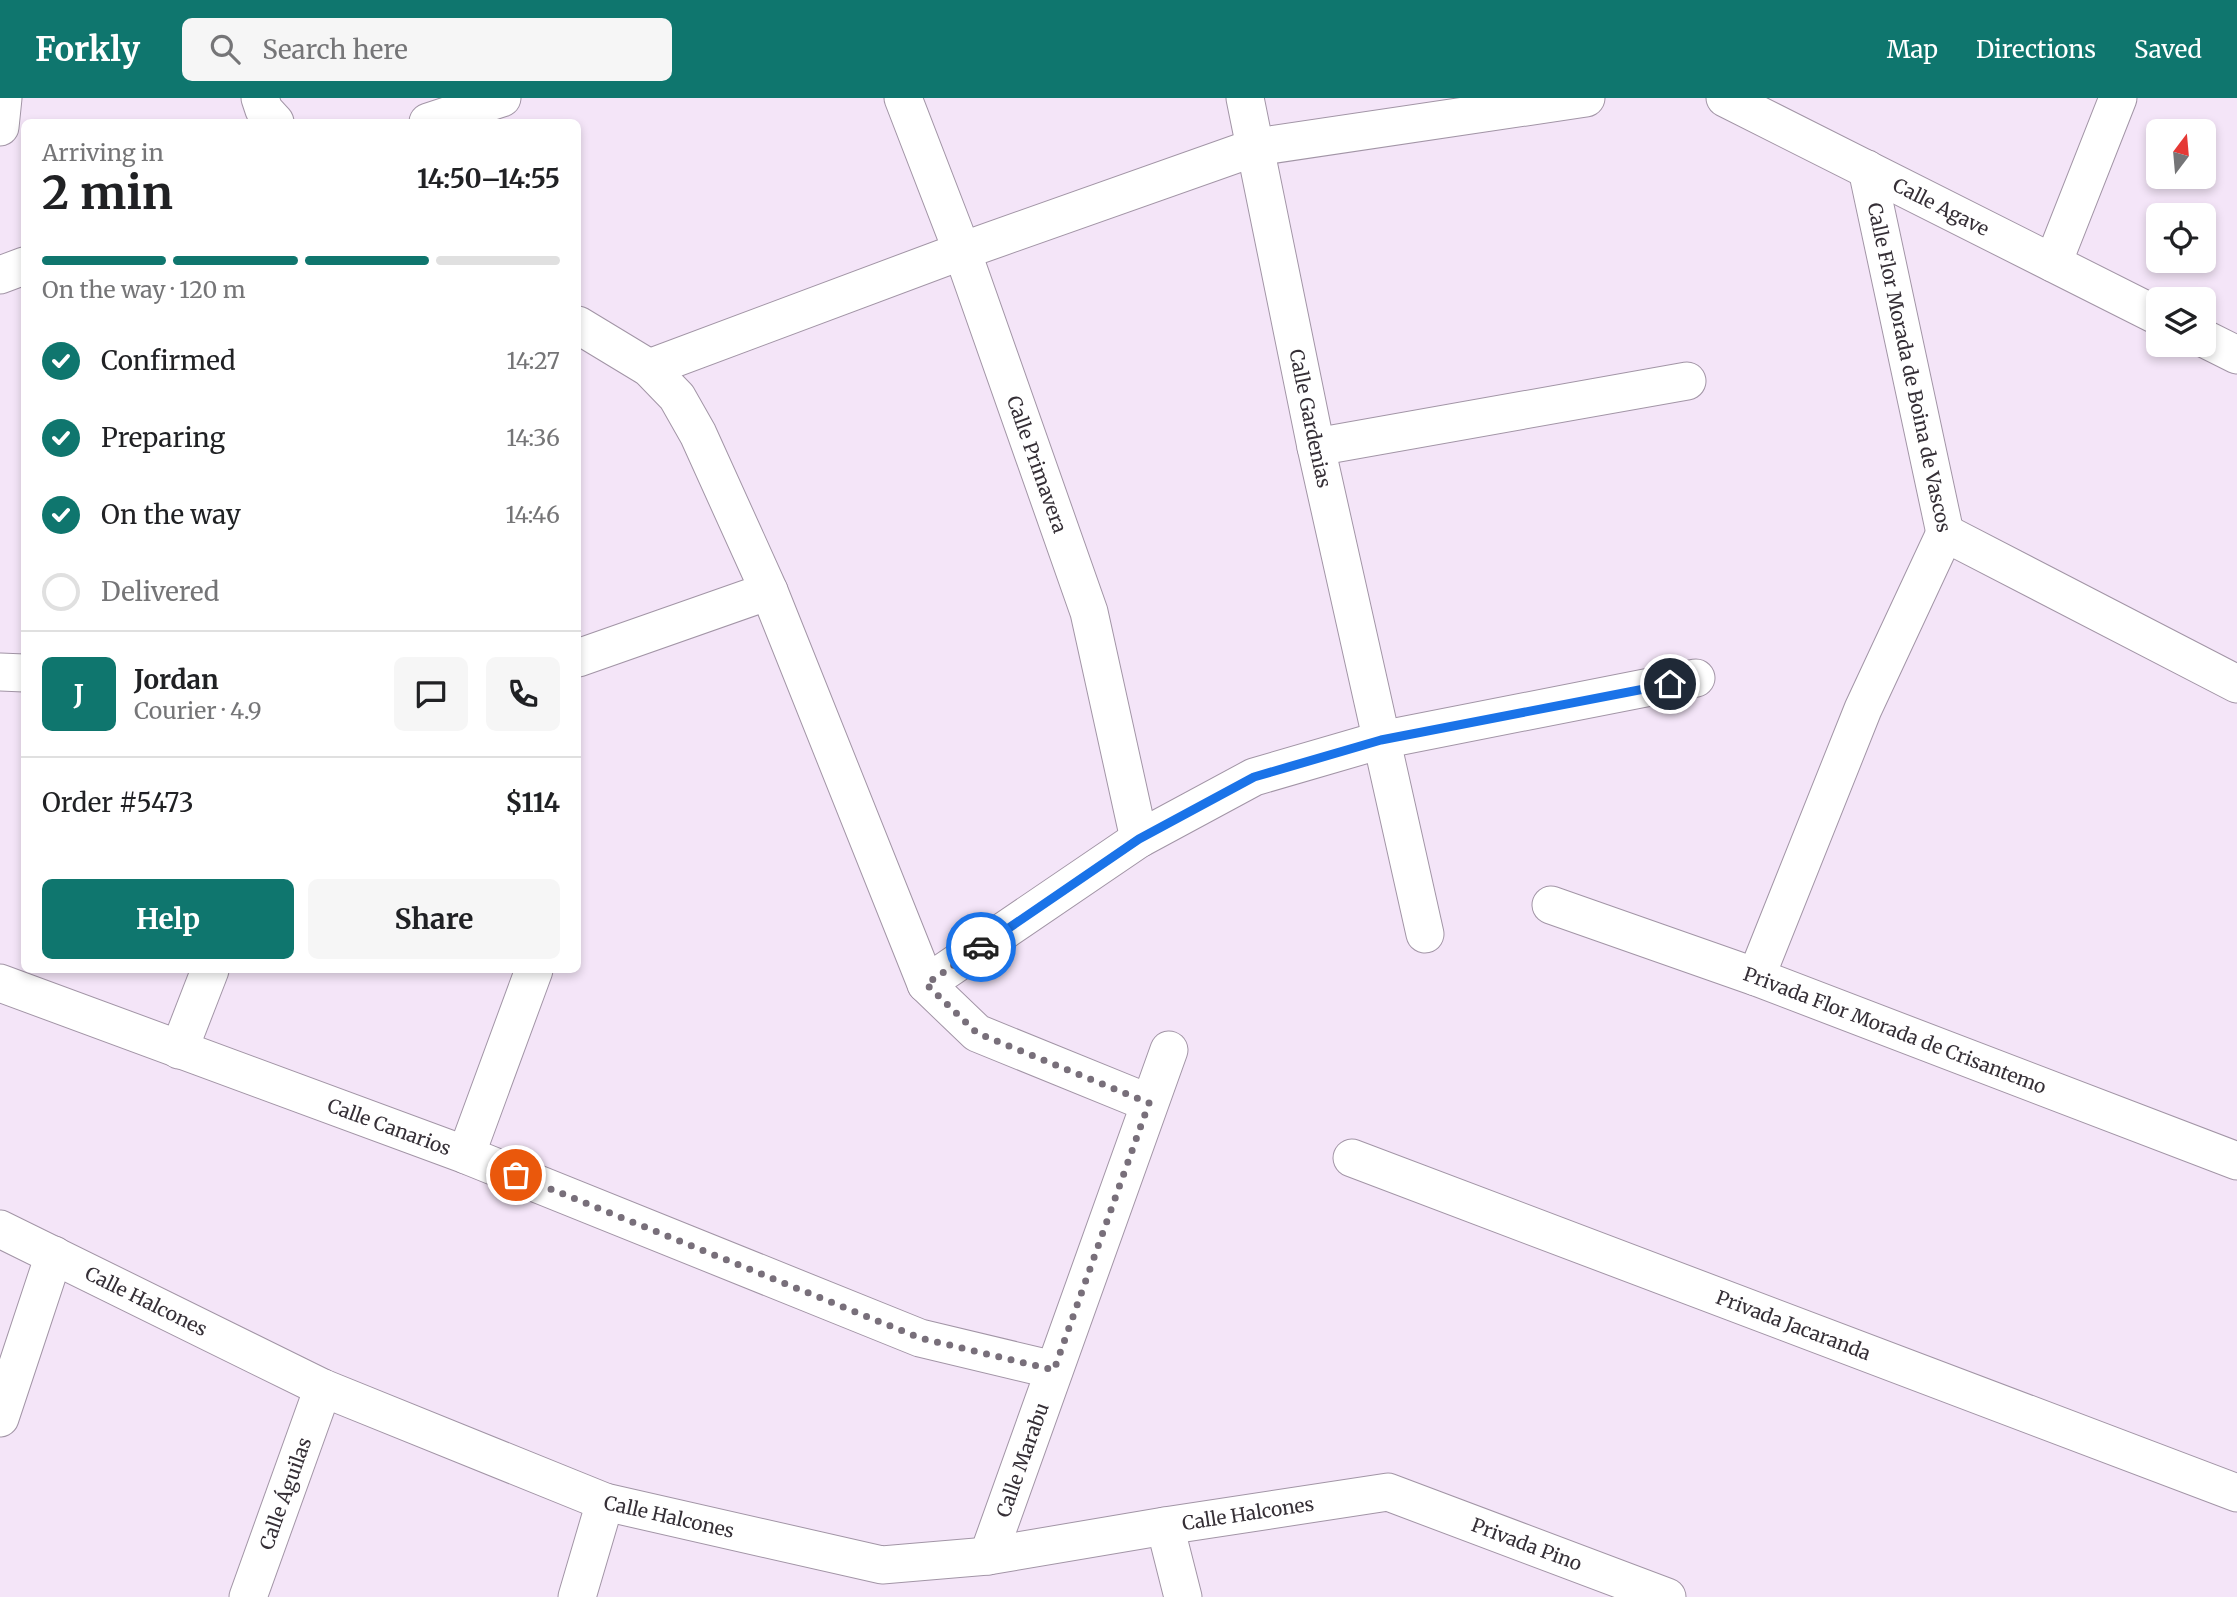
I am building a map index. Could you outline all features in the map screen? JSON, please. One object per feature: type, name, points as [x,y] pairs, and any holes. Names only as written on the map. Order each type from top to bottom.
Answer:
[{"type":"street","points":[[0,127],[3,98]]},
{"type":"street","points":[[260,98],[264,110],[272,119]]},
{"type":"street","points":[[437,119],[502,98]]},
{"type":"street","name":"Calle Primavera","points":[[903,98],[962,251],[1089,612],[1139,839]]},
{"type":"street","name":"Calle Gardenias","points":[[1245,98],[1316,447],[1425,934]]},
{"type":"street","points":[[649,368],[962,251],[1256,147],[1586,98]]},
{"type":"street","points":[[2053,263],[2118,98]]},
{"type":"street","name":"Calle Agave","points":[[1739,102],[2146,310]]},
{"type":"street","name":"Calle Flor Morada de Boina de Vascos","points":[[1867,169],[1945,533],[2237,684]]},
{"type":"street","points":[[0,275],[21,267]]},
{"type":"street","points":[[581,327],[649,368],[677,397],[698,434],[769,591],[926,984],[977,1033],[1149,1103]]},
{"type":"street","points":[[2216,344],[2237,355]]},
{"type":"street","points":[[1316,447],[1688,381]]},
{"type":"street","points":[[1756,977],[1863,709],[1945,533]]},
{"type":"street","points":[[581,657],[769,591]]},
{"type":"street","points":[[0,672],[21,673]]},
{"type":"street","points":[[926,984],[1139,839],[1254,777],[1381,740],[1696,678]]},
{"type":"street","name":"Privada Flor Morada de Crisantemo","points":[[1551,905],[1756,977],[2237,1161]]},
{"type":"street","points":[[179,1050],[209,973]]},
{"type":"street","points":[[466,1155],[533,973]]},
{"type":"street","name":"Calle Canarios","points":[[0,983],[466,1155],[920,1338],[1054,1370]]},
{"type":"street","name":"Calle Marabu","points":[[988,1556],[1168,1050]]},
{"type":"street","name":"Privada Jacaranda","points":[[1352,1158],[2237,1493]]},
{"type":"street","name":"Calle Halcones","points":[[0,1229],[323,1388],[605,1502],[882,1565],[988,1556],[1388,1492]]},
{"type":"street","points":[[0,1418],[54,1255]]},
{"type":"street","name":"Calle Águilas","points":[[248,1597],[323,1388]]},
{"type":"street","name":"Privada Pino","points":[[1388,1492],[1667,1597]]},
{"type":"street","points":[[577,1597],[605,1502]]},
{"type":"street","points":[[1165,1526],[1183,1597]]},
{"type":"way so far","points":[[516,1175],[920,1338],[1054,1370],[1149,1103],[977,1033],[926,984],[981,947]]},
{"type":"route","points":[[981,947],[1139,839],[1254,777],[1381,740],[1670,684]]}]
